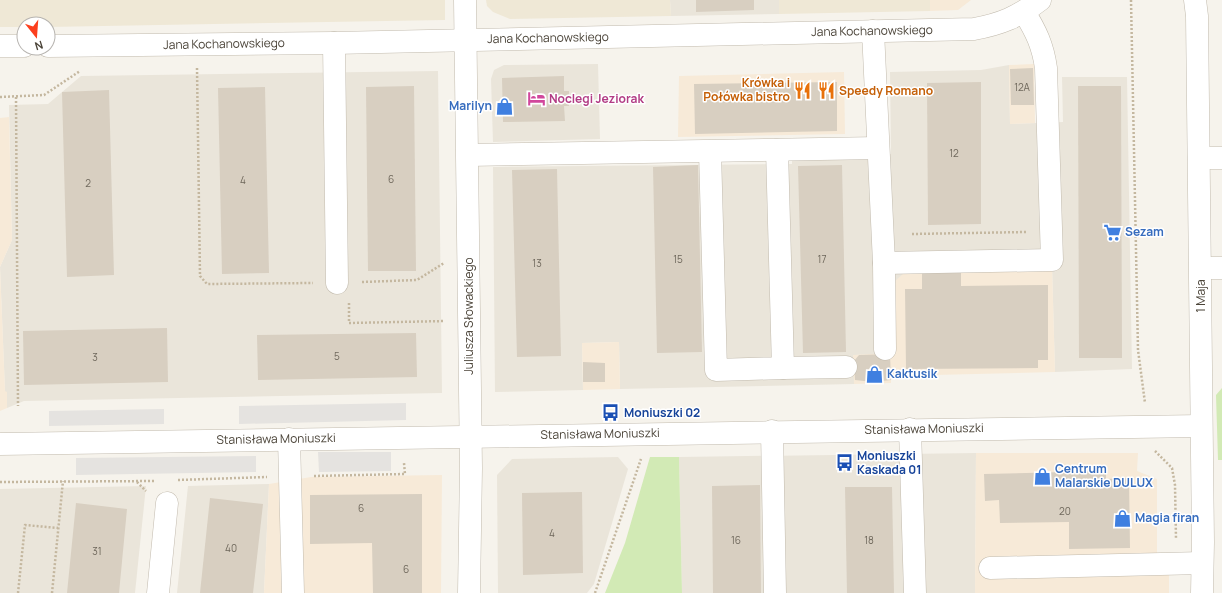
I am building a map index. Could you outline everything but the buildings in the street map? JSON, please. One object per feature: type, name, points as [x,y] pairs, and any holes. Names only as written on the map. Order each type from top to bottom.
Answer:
[{"type":"street","name":"Juliusza Słowackiego","points":[[465,0],[471,435],[469,593]]},
{"type":"street","name":"1 Maja","points":[[1195,0],[1197,16],[1199,158],[1211,268],[1201,426],[1213,541],[1202,563],[1202,593]]},
{"type":"street","name":"Jana Kochanowskiego","points":[[56,46],[334,43],[974,29],[1007,21],[1032,6]]},
{"type":"street","points":[[884,263],[1052,260],[1046,68],[1043,49],[1037,32],[1032,6]]},
{"type":"street","points":[[873,32],[884,263],[885,349]]},
{"type":"street","points":[[334,43],[342,283]]},
{"type":"street","points":[[0,46],[16,46]]},
{"type":"street","points":[[468,155],[878,148]]},
{"type":"street","points":[[777,150],[783,368]]},
{"type":"street","points":[[710,152],[716,370],[846,367]]},
{"type":"street","points":[[1199,158],[1222,158]]},
{"type":"street","name":"Stanisława Moniuszki","points":[[0,444],[471,435],[1201,426]]},
{"type":"street","points":[[910,429],[915,593]]},
{"type":"street","points":[[772,431],[775,593]]},
{"type":"street","points":[[289,439],[293,593]]},
{"type":"street","points":[[158,593],[167,503]]},
{"type":"street","points":[[990,568],[1202,563]]},
{"type":"path","points":[[1130,0],[1138,350],[1145,405]]},
{"type":"path","points":[[190,68],[205,68]]},
{"type":"path","points":[[197,68],[200,276],[207,284],[342,283],[417,280],[445,263]]},
{"type":"path","points":[[0,97],[44,95],[81,70]]},
{"type":"path","points":[[16,97],[18,406]]},
{"type":"path","points":[[912,234],[1051,231]]},
{"type":"path","points":[[342,283],[350,323],[446,321]]},
{"type":"path","points":[[1154,450],[1172,468],[1175,485],[1176,563]]},
{"type":"path","points":[[595,593],[644,452]]},
{"type":"path","points":[[172,481],[289,476],[405,474],[404,458]]},
{"type":"path","points":[[52,593],[62,481]]},
{"type":"path","points":[[0,482],[158,481]]},
{"type":"path","points":[[18,593],[25,525],[58,528]]},
{"type":"shaded area","points":[[0,0],[445,0],[445,20],[56,27],[56,16],[16,16],[16,27],[0,27]]},
{"type":"shaded area","points":[[486,0],[670,0],[671,16],[510,19],[493,12],[487,6]]},
{"type":"shaded area","points":[[670,0],[779,0],[779,14],[671,16]]},
{"type":"shaded area","points":[[779,0],[930,0],[930,11],[779,14]]},
{"type":"shaded area","points":[[930,0],[971,0],[958,10],[930,11]]},
{"type":"shaded area","points":[[598,64],[600,139],[493,142],[491,79],[494,70],[504,65]]},
{"type":"shaded area","points":[[1034,64],[1035,123],[1010,124],[1009,65]]},
{"type":"shaded area","points":[[1009,65],[1010,124],[1063,122],[1062,77],[1127,77],[1132,369],[1055,372],[1052,266],[890,354],[854,355],[854,384],[620,389],[619,342],[582,343],[583,390],[495,392],[493,167],[792,164],[792,155],[891,154],[890,72],[981,70]]},
{"type":"shaded area","points":[[438,71],[442,393],[24,401],[7,408],[7,392],[5,392],[0,267],[12,240],[9,105],[48,104],[81,76]]},
{"type":"shaded area","points":[[844,72],[845,134],[678,137],[679,76]]},
{"type":"shaded area","points":[[9,117],[12,240],[0,267],[0,118]]},
{"type":"shaded area","points":[[1052,265],[1055,372],[891,376],[891,383],[854,384],[853,355],[890,353],[894,282],[904,273]]},
{"type":"shaded area","points":[[0,267],[7,408],[0,411]]},
{"type":"shaded area","points":[[619,342],[620,389],[583,390],[582,343]]},
{"type":"shaded area","points":[[406,403],[406,420],[239,424],[239,406]]},
{"type":"shaded area","points":[[164,409],[164,424],[49,426],[49,411]]},
{"type":"shaded area","points":[[318,452],[391,452],[391,471],[319,472]]},
{"type":"shaded area","points":[[976,453],[975,593],[682,593],[679,457]]},
{"type":"shaded area","points":[[976,453],[1138,453],[1137,471],[1157,479],[1157,552],[1163,570],[1169,574],[1169,593],[975,593]]},
{"type":"shaded area","points":[[256,456],[256,472],[76,475],[76,458]]},
{"type":"shaded area","points":[[618,457],[628,469],[594,584],[587,593],[498,593],[497,475],[512,459]]},
{"type":"shaded area","points":[[442,475],[441,593],[264,593],[269,484],[311,477]]},
{"type":"shaded area","points":[[269,484],[264,593],[177,593],[188,486]]},
{"type":"shaded area","points":[[146,486],[135,593],[0,593],[0,489]]},
{"type":"green space","points":[[1222,388],[1222,460],[1218,460],[1216,395]]},
{"type":"green space","points":[[650,457],[679,457],[682,593],[605,593],[625,543]]},
{"type":"place","name":"Krówka i Połówka bistro","points":[[803,90]]},
{"type":"place","name":"Speedy Romano","points":[[826,91]]},
{"type":"place","name":"Noclegi Jeziorak","points":[[536,99]]},
{"type":"place","name":"Marilyn","points":[[505,106]]},
{"type":"place","name":"Sezam","points":[[1112,232]]},
{"type":"place","name":"Kaktusik","points":[[874,374]]},
{"type":"place","name":"Moniuszki 02","points":[[611,413]]},
{"type":"place","name":"Moniuszki Kaskada 01","points":[[844,463]]},
{"type":"place","name":"Centrum Malarskie DULUX","points":[[1042,476]]},
{"type":"place","name":"Magia firan","points":[[1122,518]]}]
